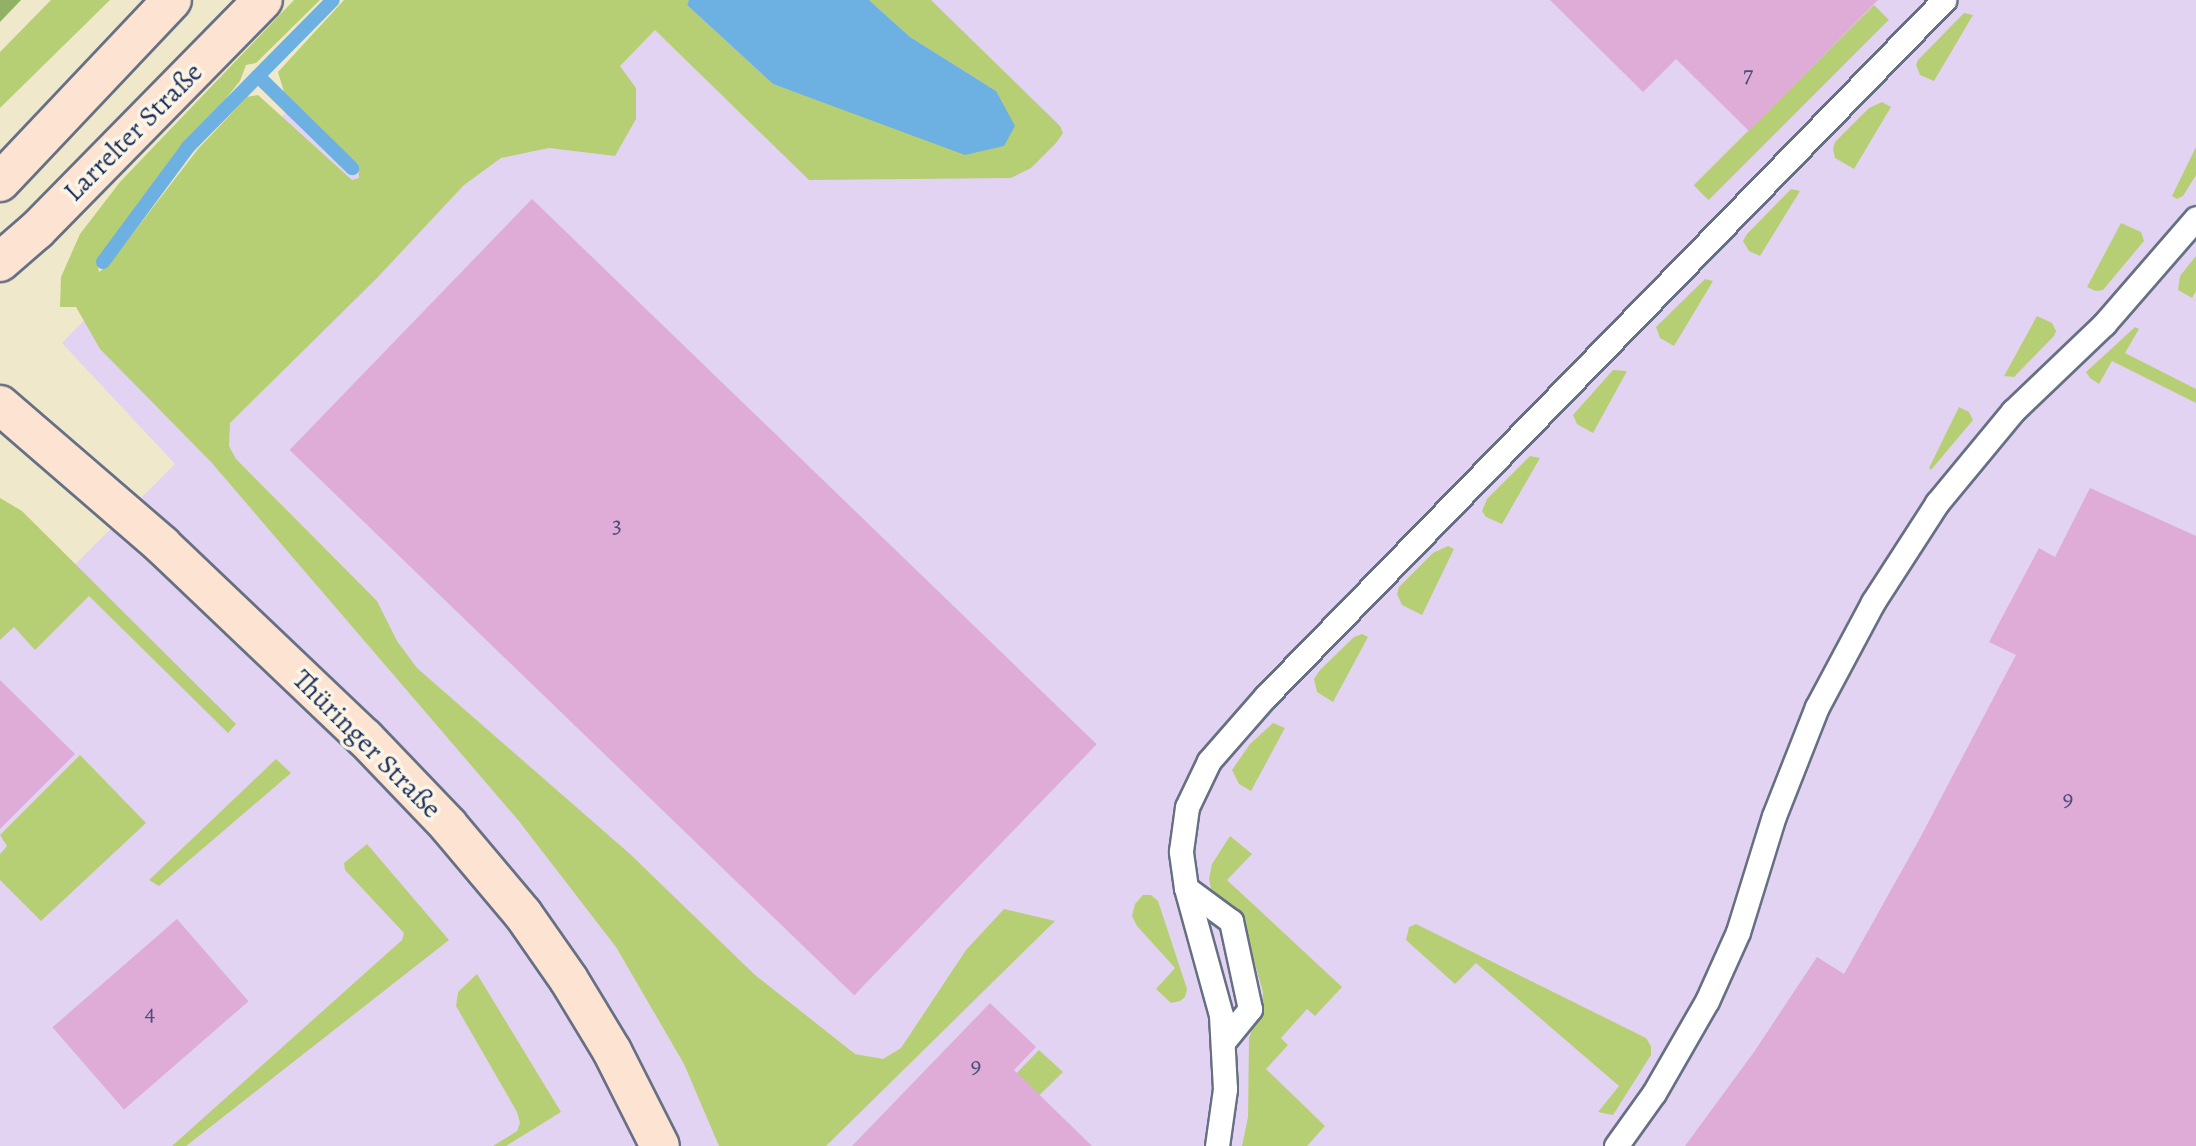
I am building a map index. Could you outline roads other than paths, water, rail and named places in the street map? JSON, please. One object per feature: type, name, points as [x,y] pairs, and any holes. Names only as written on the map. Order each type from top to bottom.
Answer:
[{"type":"street","points":[[0,182],[172,0]]},
{"type":"street","name":"Larrelter Straße","points":[[0,262],[37,230],[263,0]]},
{"type":"street","name":"Thüringer Straße","points":[[0,405],[162,545],[365,738],[448,825],[523,914],[569,981],[612,1051],[660,1146]]},
{"type":"lane","points":[[1217,1146],[1225,1089],[1224,1041],[1214,984],[1186,888],[1181,851],[1182,829],[1195,785],[1209,761],[1284,677],[1944,0]]},
{"type":"lane","points":[[1616,1146],[1654,1093],[1707,1001],[1738,932],[1774,816],[1817,707],[1873,602],[1937,503],[2013,411],[2104,324],[2196,218]]},
{"type":"lane","points":[[1186,888],[1231,921],[1250,1009],[1224,1041]]},
{"type":"water","points":[[689,0],[869,0],[910,37],[996,91],[1015,126],[1004,146],[965,155],[773,84],[687,5]]},
{"type":"waterway","points":[[103,262],[188,147],[333,0]]},
{"type":"waterway","points":[[258,76],[352,168]]}]
